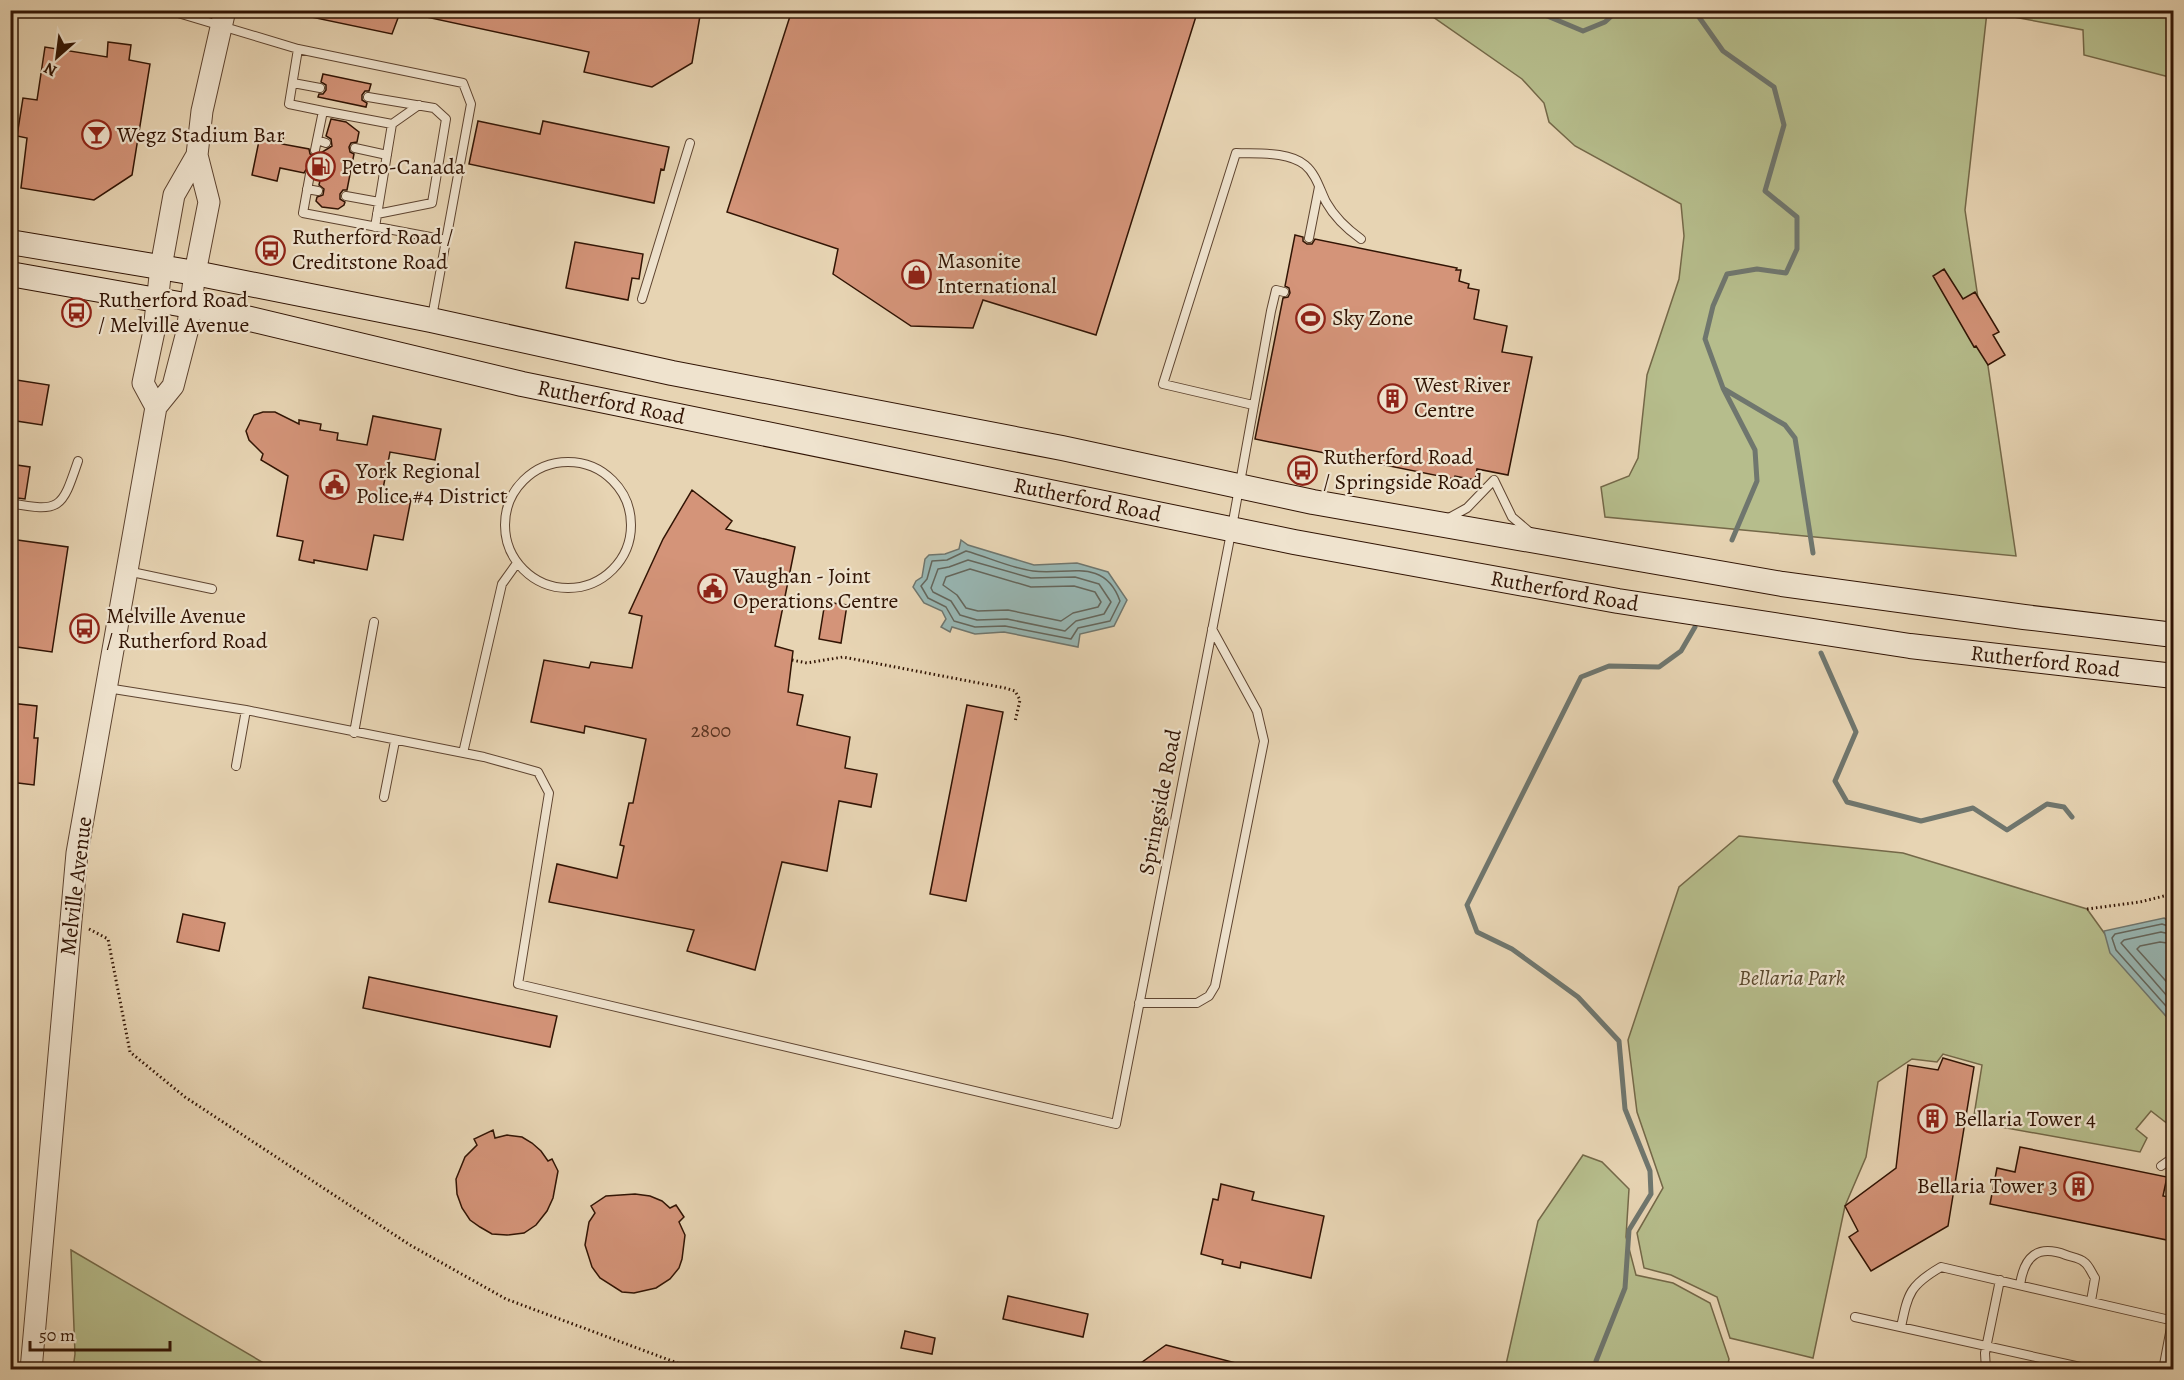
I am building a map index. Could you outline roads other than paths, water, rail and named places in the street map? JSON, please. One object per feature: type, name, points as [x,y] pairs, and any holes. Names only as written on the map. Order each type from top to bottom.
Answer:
[{"type":"main road","name":"Rutherford Road","points":[[10,242],[195,273],[431,320],[672,373],[1072,450],[1240,487],[1437,524],[1782,584],[2174,635]]},
{"type":"main road","name":"Rutherford Road","points":[[10,274],[192,306],[522,384],[1294,542],[1630,603],[1910,646],[2174,676]]},
{"type":"street","points":[[156,407],[143,383],[154,331],[161,267],[174,195],[197,155],[202,111],[222,19]]},
{"type":"street","name":"Melville Avenue","points":[[32,1370],[77,854],[156,407],[172,386],[192,306],[195,273],[209,202],[197,155]]},
{"type":"lane","points":[[168,10],[222,19],[298,49],[463,83],[471,104],[431,320]]},
{"type":"lane","points":[[298,49],[289,104],[392,124]]},
{"type":"lane","points":[[293,83],[320,88]]},
{"type":"lane","points":[[368,97],[434,108],[446,119],[432,203],[377,214]]},
{"type":"lane","points":[[375,227],[392,124],[418,105]]},
{"type":"lane","points":[[315,150],[321,141],[323,111]]},
{"type":"lane","points":[[642,299],[690,143]]},
{"type":"lane","points":[[356,148],[387,155]]},
{"type":"lane","points":[[1253,405],[1163,384],[1236,153],[1292,158],[1304,164],[1313,173],[1335,215],[1348,230],[1361,239]]},
{"type":"lane","points":[[310,174],[303,213],[446,240]]},
{"type":"lane","points":[[1309,238],[1319,186]]},
{"type":"lane","points":[[307,189],[318,191]]},
{"type":"lane","points":[[346,196],[380,202]]},
{"type":"lane","name":"Springside Road","points":[[463,753],[538,772],[549,794],[518,984],[1116,1124],[1276,290],[1284,292]]},
{"type":"lane","points":[[10,503],[41,509],[57,504],[67,494],[78,461]]},
{"type":"lane","points":[[558,463],[580,463],[600,471],[617,484],[627,502],[632,522],[630,542],[621,561],[608,575],[590,585],[570,589],[550,586],[531,577],[517,563],[507,543],[505,522],[509,501],[521,483],[538,470],[558,463]]},
{"type":"lane","points":[[1437,524],[1467,508],[1494,480],[1512,517],[1539,540]]},
{"type":"lane","points":[[106,688],[246,710],[463,753],[502,584],[517,563]]},
{"type":"lane","points":[[127,572],[212,589]]},
{"type":"lane","points":[[354,733],[374,622]]},
{"type":"lane","points":[[1139,1003],[1197,1003],[1209,996],[1215,986],[1264,741],[1257,711],[1212,629]]},
{"type":"lane","points":[[236,766],[246,710]]},
{"type":"lane","points":[[384,797],[395,741]]},
{"type":"lane","points":[[2162,1166],[2174,1157]]},
{"type":"lane","points":[[2020,1285],[2027,1260],[2043,1251],[2061,1253],[2085,1262],[2095,1278],[2091,1301]]},
{"type":"lane","points":[[1901,1327],[1908,1296],[1922,1278],[1941,1267],[2173,1318],[2163,1370]]},
{"type":"lane","points":[[1986,1370],[1987,1346],[2000,1280]]},
{"type":"lane","points":[[1855,1317],[2094,1370]]},
{"type":"water","points":[[961,540],[968,545],[1034,565],[1077,563],[1108,572],[1127,600],[1114,626],[1080,634],[1078,647],[1004,632],[975,634],[952,627],[950,632],[941,627],[946,619],[942,611],[924,603],[913,587],[922,577],[925,559],[929,555],[945,554],[959,549]]},
{"type":"water","points":[[2164,918],[2173,923],[2173,1024],[2110,953],[2104,931]]},
{"type":"waterway","points":[[1533,10],[1583,31],[1605,22],[1618,10]]},
{"type":"waterway","points":[[1694,10],[1723,51],[1774,87],[1784,125],[1765,191],[1797,217],[1797,249],[1786,273],[1757,269],[1727,274],[1713,306],[1705,339],[1723,388],[1755,450],[1757,481],[1732,540]]},
{"type":"waterway","points":[[1724,389],[1785,425],[1795,438],[1813,553]]},
{"type":"waterway","points":[[1596,1370],[1596,1361],[1625,1288],[1629,1230],[1651,1194],[1650,1171],[1625,1109],[1619,1041],[1578,997],[1512,949],[1477,932],[1467,905],[1581,677],[1609,666],[1659,667],[1681,651],[1695,627]]},
{"type":"waterway","points":[[1821,653],[1856,732],[1835,781],[1847,802],[1921,821],[1973,808],[2007,830],[2047,804],[2064,807],[2072,817]]},
{"type":"place","name":"Wegz Stadium Bar","points":[[96,135]]},
{"type":"place","name":"Petro-Canada","points":[[320,167]]},
{"type":"place","name":"Rutherford Road / Creditstone Road","points":[[271,250]]},
{"type":"place","name":"Masonite International","points":[[916,274]]},
{"type":"place","name":"Rutherford Road / Melville Avenue","points":[[77,313]]},
{"type":"place","name":"Sky Zone","points":[[1311,318]]},
{"type":"place","name":"West River Centre","points":[[1393,398]]},
{"type":"place","name":"Rutherford Road / Springside Road","points":[[1302,470]]},
{"type":"place","name":"York Regional Police #4 District","points":[[335,484]]},
{"type":"place","name":"Vaughan - Joint Operations Centre","points":[[712,589]]},
{"type":"place","name":"Melville Avenue / Rutherford Road","points":[[85,629]]},
{"type":"place","name":"Bellaria Tower 4","points":[[1933,1119]]},
{"type":"place","name":"Bellaria Tower 3","points":[[2079,1186]]},
{"type":"park label","name":"Bellaria Park","points":[[1792,978]]}]
